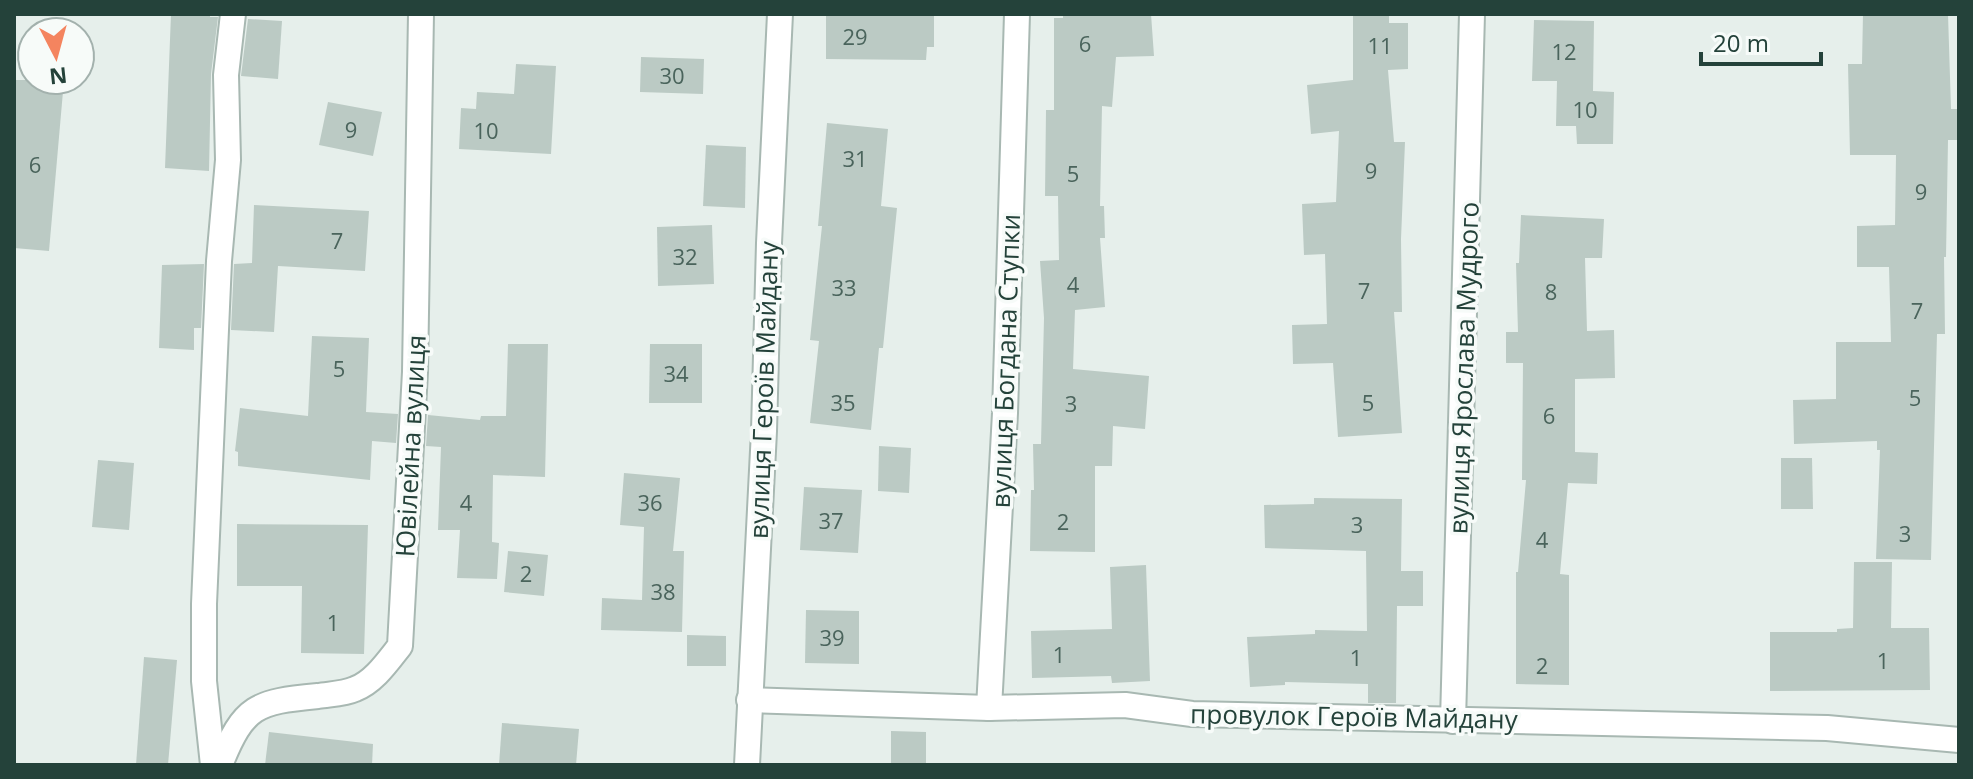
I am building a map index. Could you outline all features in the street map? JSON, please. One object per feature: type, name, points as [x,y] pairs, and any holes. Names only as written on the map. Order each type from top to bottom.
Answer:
[{"type":"street","points":[[213,765],[204,681],[204,604],[219,261],[228,160],[226,75],[233,14]]},
{"type":"street","name":"Ювілейна вулиця","points":[[220,765],[230,741],[250,711],[276,700],[357,689],[382,668],[400,646],[415,372],[421,14]]},
{"type":"street","name":"вулиця Героїв Майдану","points":[[747,765],[780,14]]},
{"type":"street","name":"вулиця Богдана Ступки","points":[[989,708],[1005,413],[1017,14]]},
{"type":"street","name":"вулиця Ярослава Мудрого","points":[[1453,721],[1472,14]]},
{"type":"street","name":"провулок Героїв Майдану","points":[[749,700],[989,708],[1125,705],[1192,714],[1827,728],[1959,740]]},
{"type":"building","points":[[171,14],[210,14],[210,17],[218,17],[211,74],[209,171],[165,168]]},
{"type":"building","points":[[826,14],[934,14],[934,47],[927,47],[926,60],[826,59]]},
{"type":"building","points":[[1063,14],[1151,14],[1154,56],[1116,57],[1112,107],[1102,106],[1100,206],[1104,206],[1105,238],[1100,238],[1105,307],[1075,310],[1073,369],[1149,376],[1145,429],[1113,426],[1112,466],[1095,466],[1095,552],[1030,551],[1033,444],[1041,444],[1044,318],[1040,261],[1059,260],[1058,196],[1045,196],[1046,110],[1054,110],[1054,18],[1063,18]]},
{"type":"building","points":[[1353,14],[1389,14],[1389,23],[1408,23],[1408,69],[1388,70],[1394,142],[1405,142],[1402,312],[1394,312],[1402,433],[1338,437],[1333,363],[1293,364],[1292,325],[1327,324],[1325,254],[1304,255],[1302,204],[1336,202],[1339,131],[1311,134],[1307,85],[1353,80]]},
{"type":"building","points":[[1863,14],[1948,14],[1951,109],[1959,109],[1959,140],[1948,140],[1945,334],[1937,334],[1931,560],[1876,559],[1880,450],[1877,450],[1877,441],[1794,444],[1793,400],[1836,399],[1836,342],[1891,342],[1889,267],[1857,267],[1857,226],[1895,225],[1896,155],[1850,155],[1848,64],[1862,64]]},
{"type":"building","points":[[248,19],[282,21],[278,79],[241,76]]},
{"type":"building","points":[[1534,20],[1594,21],[1593,91],[1614,92],[1613,144],[1577,144],[1576,126],[1556,126],[1557,81],[1532,81]]},
{"type":"building","points":[[641,57],[704,59],[703,94],[640,92]]},
{"type":"building","points":[[516,64],[556,66],[551,154],[459,149],[461,108],[476,109],[477,92],[514,94]]},
{"type":"building","points":[[16,80],[16,96],[63,96],[49,251],[14,248]]},
{"type":"building","points":[[328,102],[382,112],[373,156],[319,145]]},
{"type":"building","points":[[827,123],[888,129],[881,206],[897,208],[871,430],[810,423],[819,341],[810,340],[822,226],[818,226]]},
{"type":"building","points":[[706,145],[746,147],[745,208],[703,206]]},
{"type":"building","points":[[254,205],[369,211],[365,271],[278,266],[274,332],[231,330],[234,264],[252,263]]},
{"type":"building","points":[[1521,215],[1604,219],[1602,258],[1585,258],[1587,331],[1614,330],[1615,378],[1575,379],[1575,452],[1598,453],[1597,484],[1568,483],[1560,574],[1569,575],[1569,685],[1516,684],[1516,572],[1526,480],[1522,480],[1523,363],[1506,363],[1506,332],[1518,332],[1516,263],[1519,263]]},
{"type":"building","points":[[712,225],[714,284],[658,286],[657,227]]},
{"type":"building","points":[[204,264],[201,328],[194,328],[194,350],[159,348],[162,265]]},
{"type":"building","points":[[312,336],[369,338],[366,412],[398,414],[396,443],[372,441],[370,480],[238,466],[238,452],[235,451],[240,408],[308,416]]},
{"type":"building","points":[[508,344],[548,344],[545,477],[493,475],[492,542],[499,543],[497,579],[457,578],[460,530],[438,530],[441,447],[426,446],[428,415],[480,420],[481,416],[506,416]]},
{"type":"building","points":[[650,344],[702,344],[702,403],[649,403]]},
{"type":"building","points":[[879,446],[911,448],[909,493],[878,491]]},
{"type":"building","points":[[1781,458],[1812,458],[1813,509],[1781,509]]},
{"type":"building","points":[[98,460],[134,463],[129,530],[92,527]]},
{"type":"building","points":[[624,473],[680,478],[673,551],[684,551],[682,632],[601,630],[602,598],[642,600],[644,527],[620,525]]},
{"type":"building","points":[[804,487],[862,490],[858,553],[800,550]]},
{"type":"building","points":[[1314,498],[1402,499],[1401,571],[1423,571],[1423,606],[1397,606],[1396,703],[1368,703],[1368,684],[1285,682],[1285,685],[1250,687],[1247,637],[1315,634],[1315,630],[1367,631],[1366,551],[1265,548],[1264,505],[1314,504]]},
{"type":"building","points":[[237,524],[368,525],[364,654],[301,653],[302,586],[237,586]]},
{"type":"building","points":[[508,551],[548,555],[544,596],[504,592]]},
{"type":"building","points":[[1854,562],[1892,562],[1891,628],[1929,628],[1930,690],[1770,691],[1770,632],[1837,632],[1837,629],[1853,628]]},
{"type":"building","points":[[1146,565],[1150,681],[1112,683],[1111,676],[1032,678],[1031,631],[1112,629],[1110,567]]},
{"type":"building","points":[[806,610],[859,611],[859,664],[805,663]]},
{"type":"building","points":[[687,635],[726,636],[726,666],[687,666]]},
{"type":"building","points":[[144,657],[177,660],[168,765],[136,765]]},
{"type":"building","points":[[502,723],[579,729],[576,765],[499,765]]},
{"type":"building","points":[[891,731],[926,732],[926,765],[891,765]]},
{"type":"building","points":[[269,732],[373,744],[372,765],[265,765]]}]
